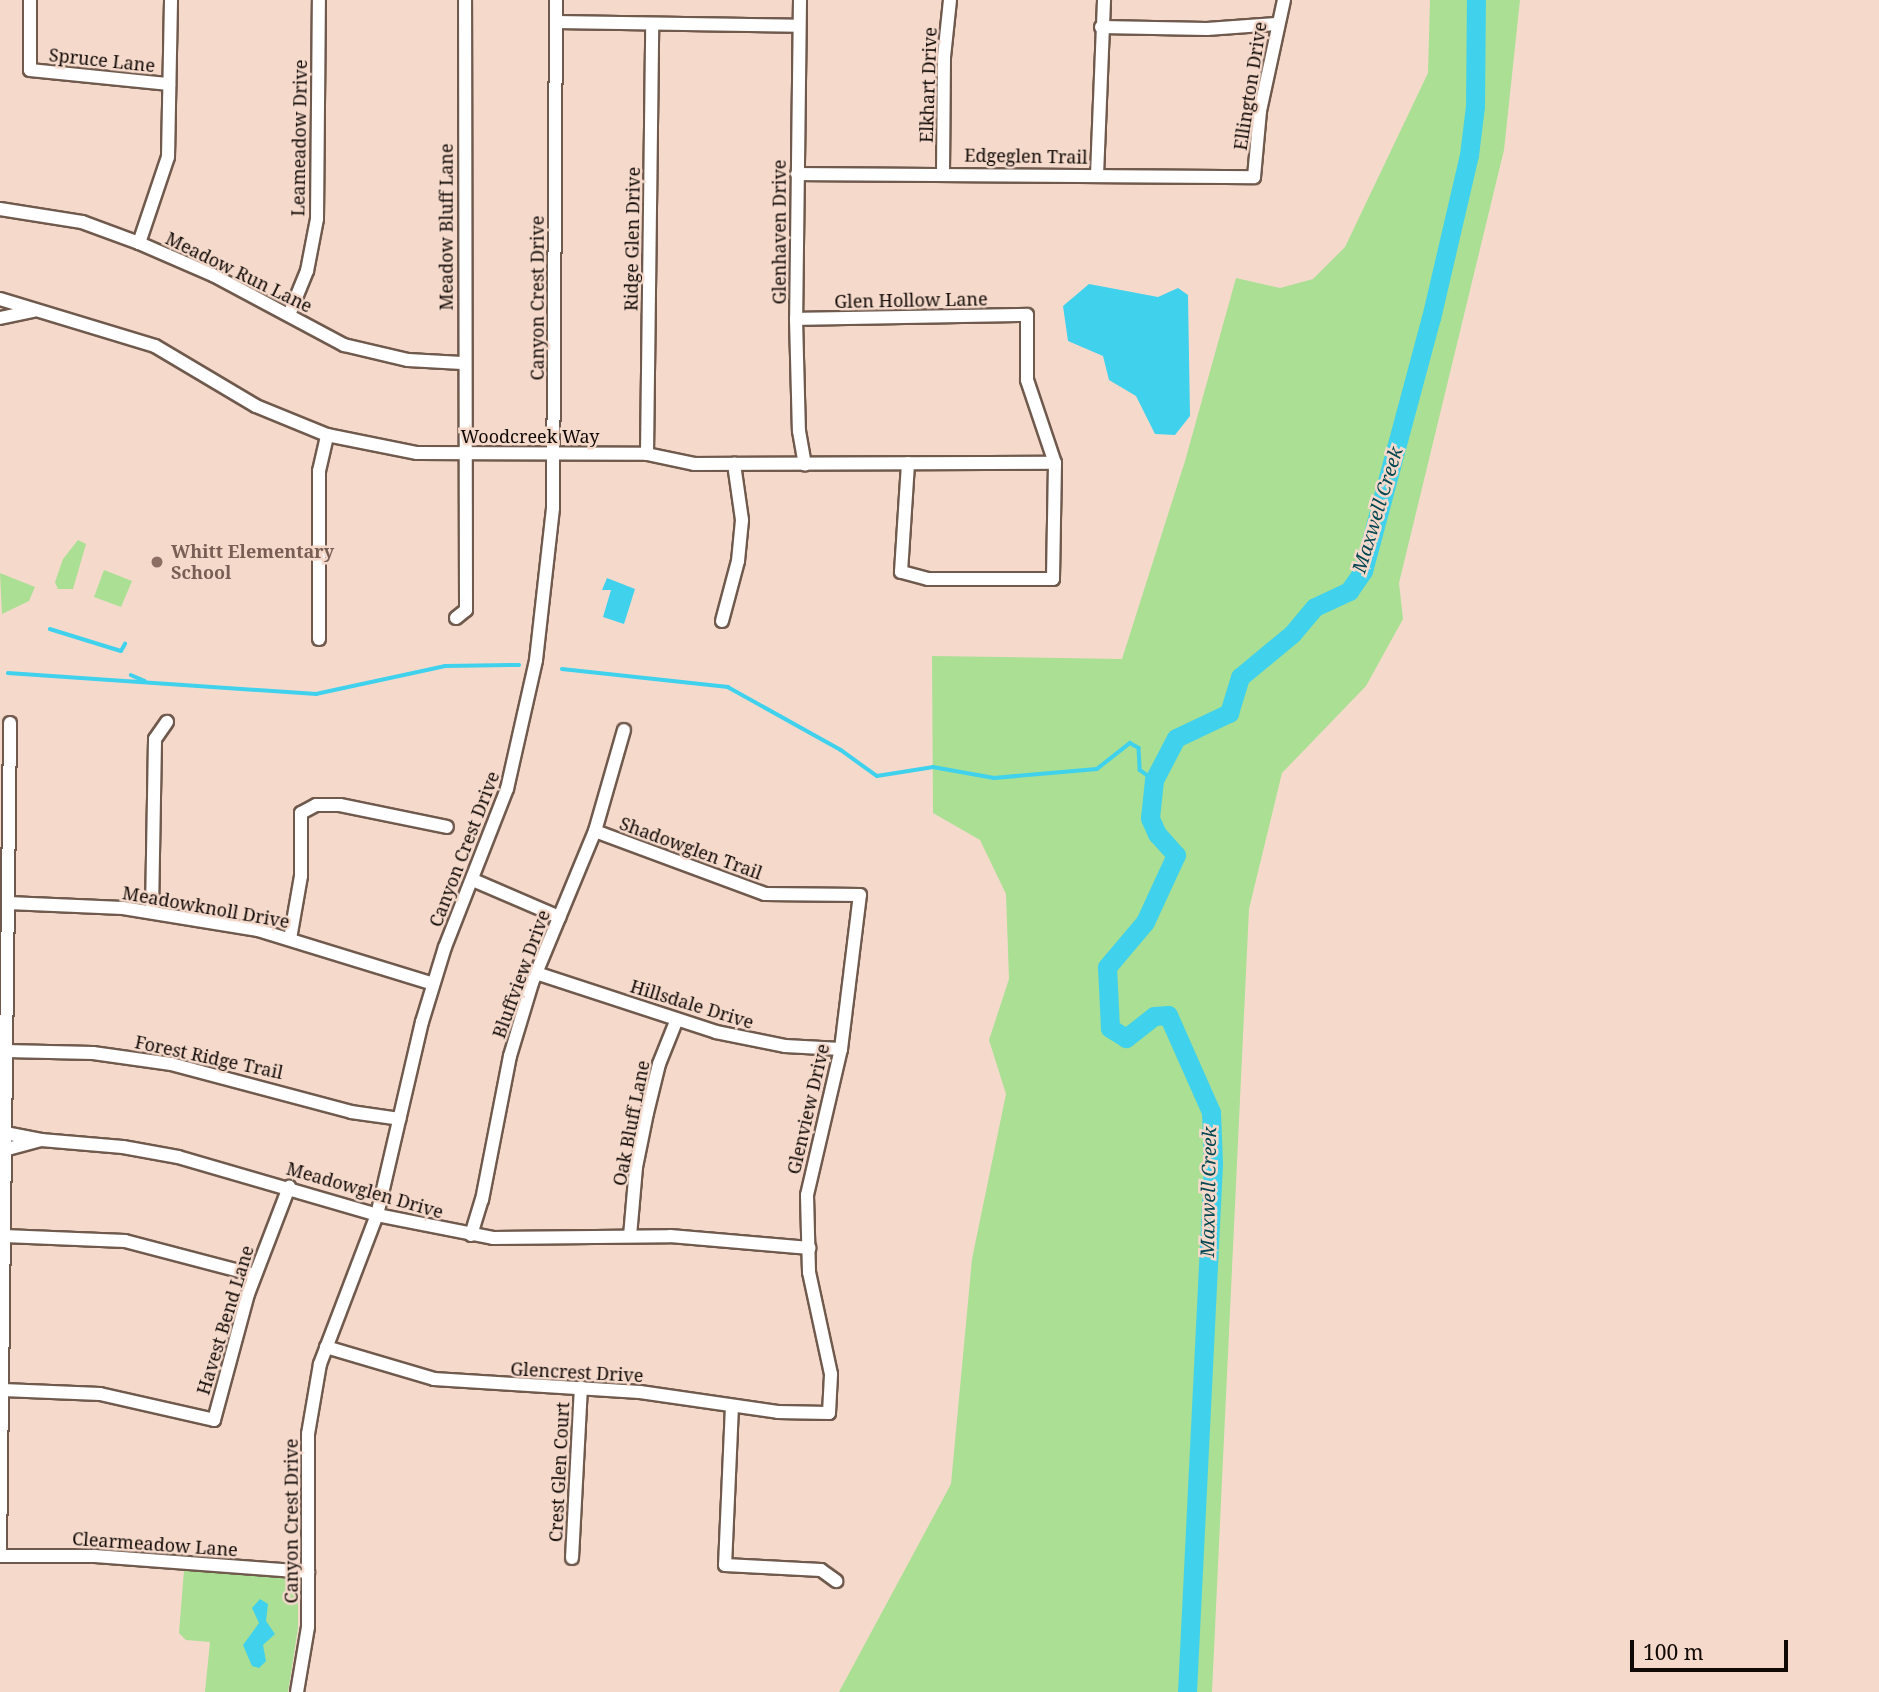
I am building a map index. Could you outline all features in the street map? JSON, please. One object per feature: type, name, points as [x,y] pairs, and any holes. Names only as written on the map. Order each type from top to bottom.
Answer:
[{"type":"street","name":"Spruce Lane","points":[[30,0],[30,70],[169,84]]},
{"type":"street","points":[[139,243],[168,157],[170,0]]},
{"type":"street","name":"Leameadow Drive","points":[[289,315],[307,271],[317,219],[319,0]]},
{"type":"street","name":"Meadow Bluff Lane","points":[[456,618],[466,610],[462,363],[465,0]]},
{"type":"street","name":"Canyon Crest Drive","points":[[297,1692],[308,1627],[308,1434],[326,1347],[377,1215],[433,984],[473,880],[525,724],[547,591],[554,454],[556,0]]},
{"type":"street","name":"Glenhaven Drive","points":[[800,0],[796,319],[799,431],[805,464]]},
{"type":"street","name":"Elkhart Drive","points":[[943,172],[944,57],[950,0]]},
{"type":"street","points":[[1097,175],[1104,0]]},
{"type":"street","name":"Ellington Drive","points":[[1254,177],[1259,111],[1276,24],[1284,0]]},
{"type":"street","points":[[556,22],[798,26]]},
{"type":"street","name":"Ridge Glen Drive","points":[[647,454],[652,23]]},
{"type":"street","points":[[1101,27],[1207,29],[1276,24]]},
{"type":"street","name":"Edgeglen Trail","points":[[797,174],[943,172],[1254,177]]},
{"type":"street","name":"Meadow Run Lane","points":[[0,209],[82,222],[139,243],[289,315],[344,345],[408,360],[462,363]]},
{"type":"street","name":"Woodcreek Way","points":[[0,299],[15,300],[33,312],[155,346],[256,406],[327,435],[417,453],[647,454],[694,464],[1055,463]]},
{"type":"street","name":"Woodcreek Way","points":[[0,318],[33,312]]},
{"type":"street","name":"Glen Hollow Lane","points":[[796,319],[1027,316],[1027,380],[1055,463]]},
{"type":"street","points":[[319,639],[319,471],[327,435]]},
{"type":"street","points":[[908,463],[901,572],[928,579],[1054,579],[1055,463]]},
{"type":"street","points":[[722,621],[738,561],[742,520],[734,464]]},
{"type":"street","points":[[152,912],[155,739],[167,722]]},
{"type":"street","points":[[0,1556],[10,723]]},
{"type":"street","name":"Bluffview Drive","points":[[471,1235],[482,1200],[510,1056],[536,973],[595,831],[624,730]]},
{"type":"street","points":[[290,939],[301,876],[301,813],[316,804],[340,805],[447,827]]},
{"type":"street","name":"Shadowglen Trail","points":[[595,831],[765,894],[860,895]]},
{"type":"street","points":[[473,880],[559,917]]},
{"type":"street","name":"Glenview Drive","points":[[829,1413],[831,1374],[809,1272],[807,1195],[841,1049],[860,895]]},
{"type":"street","name":"Meadowknoll Drive","points":[[8,903],[152,912],[290,939],[433,984]]},
{"type":"street","name":"Hillsdale Drive","points":[[536,973],[750,1041],[841,1049]]},
{"type":"street","name":"Oak Bluff Lane","points":[[630,1236],[636,1167],[647,1113],[659,1064],[677,1019]]},
{"type":"street","name":"Forest Ridge Trail","points":[[6,1051],[93,1053],[171,1064],[351,1112],[400,1119]]},
{"type":"street","name":"Meadowglen Drive","points":[[3,1132],[41,1140],[137,1149],[289,1187],[377,1215],[471,1235],[630,1236],[809,1248]]},
{"type":"street","name":"Meadowglen Drive","points":[[3,1151],[41,1140]]},
{"type":"street","name":"Havest Bend Lane","points":[[3,1390],[100,1394],[214,1420],[255,1275],[289,1187]]},
{"type":"street","points":[[4,1236],[125,1241],[255,1275]]},
{"type":"street","name":"Glencrest Drive","points":[[326,1347],[435,1379],[581,1388],[732,1406],[829,1413]]},
{"type":"street","name":"Crest Glen Court","points":[[572,1558],[581,1388]]},
{"type":"street","points":[[732,1406],[724,1565],[821,1570],[836,1581]]},
{"type":"street","name":"Clearmeadow Lane","points":[[0,1556],[95,1556],[308,1572]]},
{"type":"green space","points":[[1430,0],[1520,0],[1504,150],[1399,583],[1403,619],[1366,686],[1282,773],[1249,909],[1212,1692],[839,1692],[951,1484],[972,1259],[1006,1094],[989,1040],[1009,979],[1006,894],[980,840],[933,813],[932,656],[1122,659],[1185,461],[1236,278],[1280,288],[1313,279],[1345,247],[1428,73]]},
{"type":"green space","points":[[78,540],[86,544],[73,589],[58,589],[55,582],[63,559]]},
{"type":"green space","points":[[104,570],[132,581],[121,607],[94,597]]},
{"type":"green space","points":[[0,573],[35,587],[29,601],[2,614]]},
{"type":"green space","points":[[184,1570],[293,1578],[298,1583],[298,1628],[288,1692],[205,1692],[210,1642],[186,1640],[179,1633]]},
{"type":"water","points":[[1089,284],[1158,297],[1178,288],[1188,295],[1190,416],[1175,435],[1155,434],[1136,396],[1109,380],[1103,356],[1068,341],[1063,306]]},
{"type":"water","points":[[607,578],[635,589],[624,624],[603,617],[611,590],[602,590]]},
{"type":"water","points":[[260,1599],[268,1604],[266,1621],[275,1634],[263,1645],[266,1661],[259,1668],[252,1666],[243,1645],[259,1623],[252,1608]]},
{"type":"waterway","name":"Maxwell Creek","points":[[1187,1692],[1213,1164],[1211,1112],[1168,1015],[1154,1016],[1126,1038],[1110,1028],[1107,967],[1145,922],[1176,855],[1157,834],[1150,818],[1154,780],[1176,738],[1229,713],[1240,677],[1292,634],[1315,607],[1349,591],[1363,571],[1431,318],[1469,155],[1475,106],[1476,0]]},
{"type":"waterway","points":[[50,629],[121,651],[125,644]]},
{"type":"waterway","points":[[8,673],[316,694],[445,666],[519,665]]},
{"type":"waterway","points":[[562,669],[728,687],[841,750],[877,776],[933,767],[994,778],[1097,769],[1130,743],[1139,748],[1140,770],[1154,780]]},
{"type":"waterway","points":[[131,675],[145,681]]},
{"type":"place","name":"Whitt Elementary School","points":[[157,562]]}]
